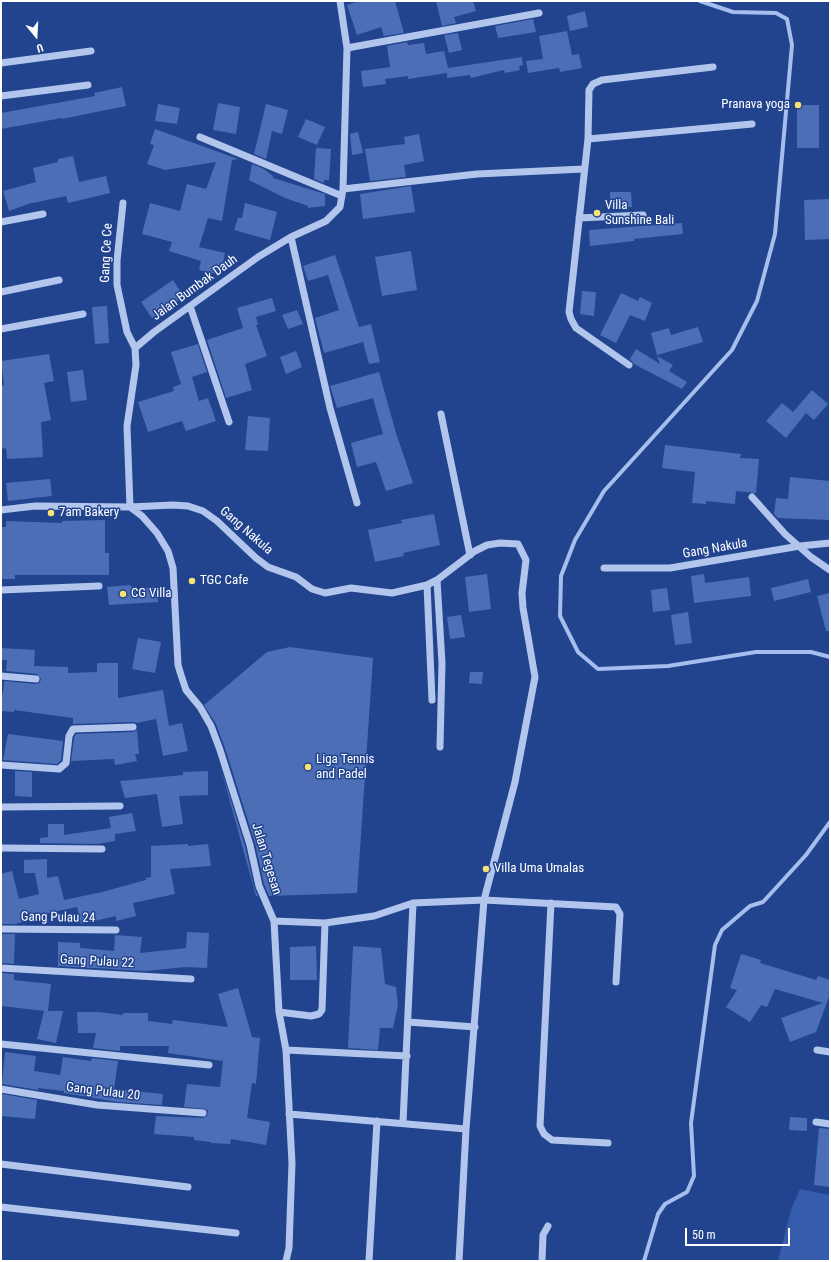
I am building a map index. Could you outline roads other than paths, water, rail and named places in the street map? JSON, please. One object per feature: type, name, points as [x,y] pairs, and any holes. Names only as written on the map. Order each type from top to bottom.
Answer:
[{"type":"street","name":"Jalan Bumbak Dauh","points":[[135,348],[258,257],[291,237],[316,226],[334,215],[340,208],[342,192],[347,48],[341,1]]},
{"type":"street","points":[[347,48],[539,13]]},
{"type":"street","points":[[1,63],[91,50]]},
{"type":"street","points":[[629,365],[592,341],[576,328],[569,312],[588,139],[589,90],[593,84],[602,80],[713,67]]},
{"type":"street","points":[[1,96],[88,85]]},
{"type":"street","points":[[588,139],[752,124]]},
{"type":"street","points":[[200,137],[342,192],[518,171],[584,169]]},
{"type":"street","name":"Gang Ce Ce","points":[[123,203],[117,261],[117,285],[127,332],[135,348]]},
{"type":"street","points":[[1,222],[43,214]]},
{"type":"street","points":[[579,218],[643,215]]},
{"type":"street","points":[[291,237],[330,408],[356,503]]},
{"type":"street","points":[[1,292],[59,280]]},
{"type":"street","points":[[190,306],[229,422]]},
{"type":"street","points":[[1,329],[83,314]]},
{"type":"street","points":[[1,510],[35,506],[130,507],[127,426],[136,364],[135,348]]},
{"type":"street","points":[[440,414],[470,555]]},
{"type":"street","points":[[752,497],[771,520],[811,557],[830,570]]},
{"type":"street","name":"Gang Nakula","points":[[130,507],[173,505],[188,506],[203,510],[268,567],[296,577],[317,592],[336,593],[351,588],[392,593],[427,585],[437,580],[470,555],[487,545],[500,543],[518,544],[526,560],[523,608],[535,677],[515,782],[484,900]]},
{"type":"street","name":"Jalan Tegesan","points":[[130,507],[142,516],[157,533],[168,551],[173,568],[178,665],[186,690],[200,707],[211,726],[220,750],[250,845],[259,886],[274,921]]},
{"type":"street","name":"Gang Nakula","points":[[604,568],[670,568],[800,546],[830,543]]},
{"type":"street","points":[[437,580],[442,663],[440,748]]},
{"type":"street","points":[[427,585],[432,700]]},
{"type":"street","points":[[1,590],[99,586]]},
{"type":"street","points":[[1,676],[36,679]]},
{"type":"street","points":[[1,765],[59,769],[66,763],[69,736],[73,729],[133,727]]},
{"type":"street","points":[[1,807],[120,806]]},
{"type":"street","points":[[1,848],[102,849]]},
{"type":"street","points":[[459,1261],[466,1129],[484,900]]},
{"type":"street","points":[[286,1261],[289,1248],[292,1163],[286,1050],[279,1012],[274,921],[325,923],[374,916],[413,903],[484,900],[616,907],[620,914],[616,982]]},
{"type":"street","points":[[403,1123],[413,903]]},
{"type":"street","points":[[551,903],[540,1126],[544,1134],[552,1140],[608,1143]]},
{"type":"street","points":[[279,1012],[311,1016],[319,1014],[322,1010],[325,923]]},
{"type":"street","name":"Gang Pulau 24","points":[[1,929],[116,930]]},
{"type":"street","name":"Gang Pulau 22","points":[[1,968],[191,979]]},
{"type":"street","points":[[408,1022],[475,1027]]},
{"type":"street","points":[[1,1044],[209,1065]]},
{"type":"street","points":[[286,1050],[407,1056]]},
{"type":"street","points":[[817,1050],[830,1052]]},
{"type":"street","name":"Gang Pulau 20","points":[[1,1089],[96,1105],[203,1113]]},
{"type":"street","points":[[289,1114],[466,1129]]},
{"type":"street","points":[[369,1261],[377,1121]]},
{"type":"street","points":[[816,1122],[830,1124]]},
{"type":"street","points":[[1,1164],[188,1187]]},
{"type":"street","points":[[1,1207],[236,1233]]},
{"type":"street","points":[[542,1261],[542,1236],[548,1226]]},
{"type":"waterway","points":[[700,1],[733,12],[776,13],[787,19],[792,45],[775,234],[757,301],[732,350],[604,491],[575,540],[561,576],[560,616],[578,652],[598,669],[668,666],[756,652],[811,652],[830,657]]},
{"type":"waterway","points":[[644,1261],[658,1214],[665,1204],[687,1192],[694,1176],[691,1123],[715,945],[722,930],[750,906],[763,902],[806,855],[830,822]]},
{"type":"place","name":"Pranava yoga","points":[[798,105]]},
{"type":"place","name":"Villa Sunshine Bali","points":[[597,213]]},
{"type":"place","name":"7am Bakery","points":[[51,513]]},
{"type":"place","name":"TGC Cafe","points":[[192,581]]},
{"type":"place","name":"CG Villa","points":[[123,594]]},
{"type":"place","name":"Liga Tennis and Padel","points":[[308,767]]},
{"type":"place","name":"Villa Uma Umalas","points":[[486,869]]}]
